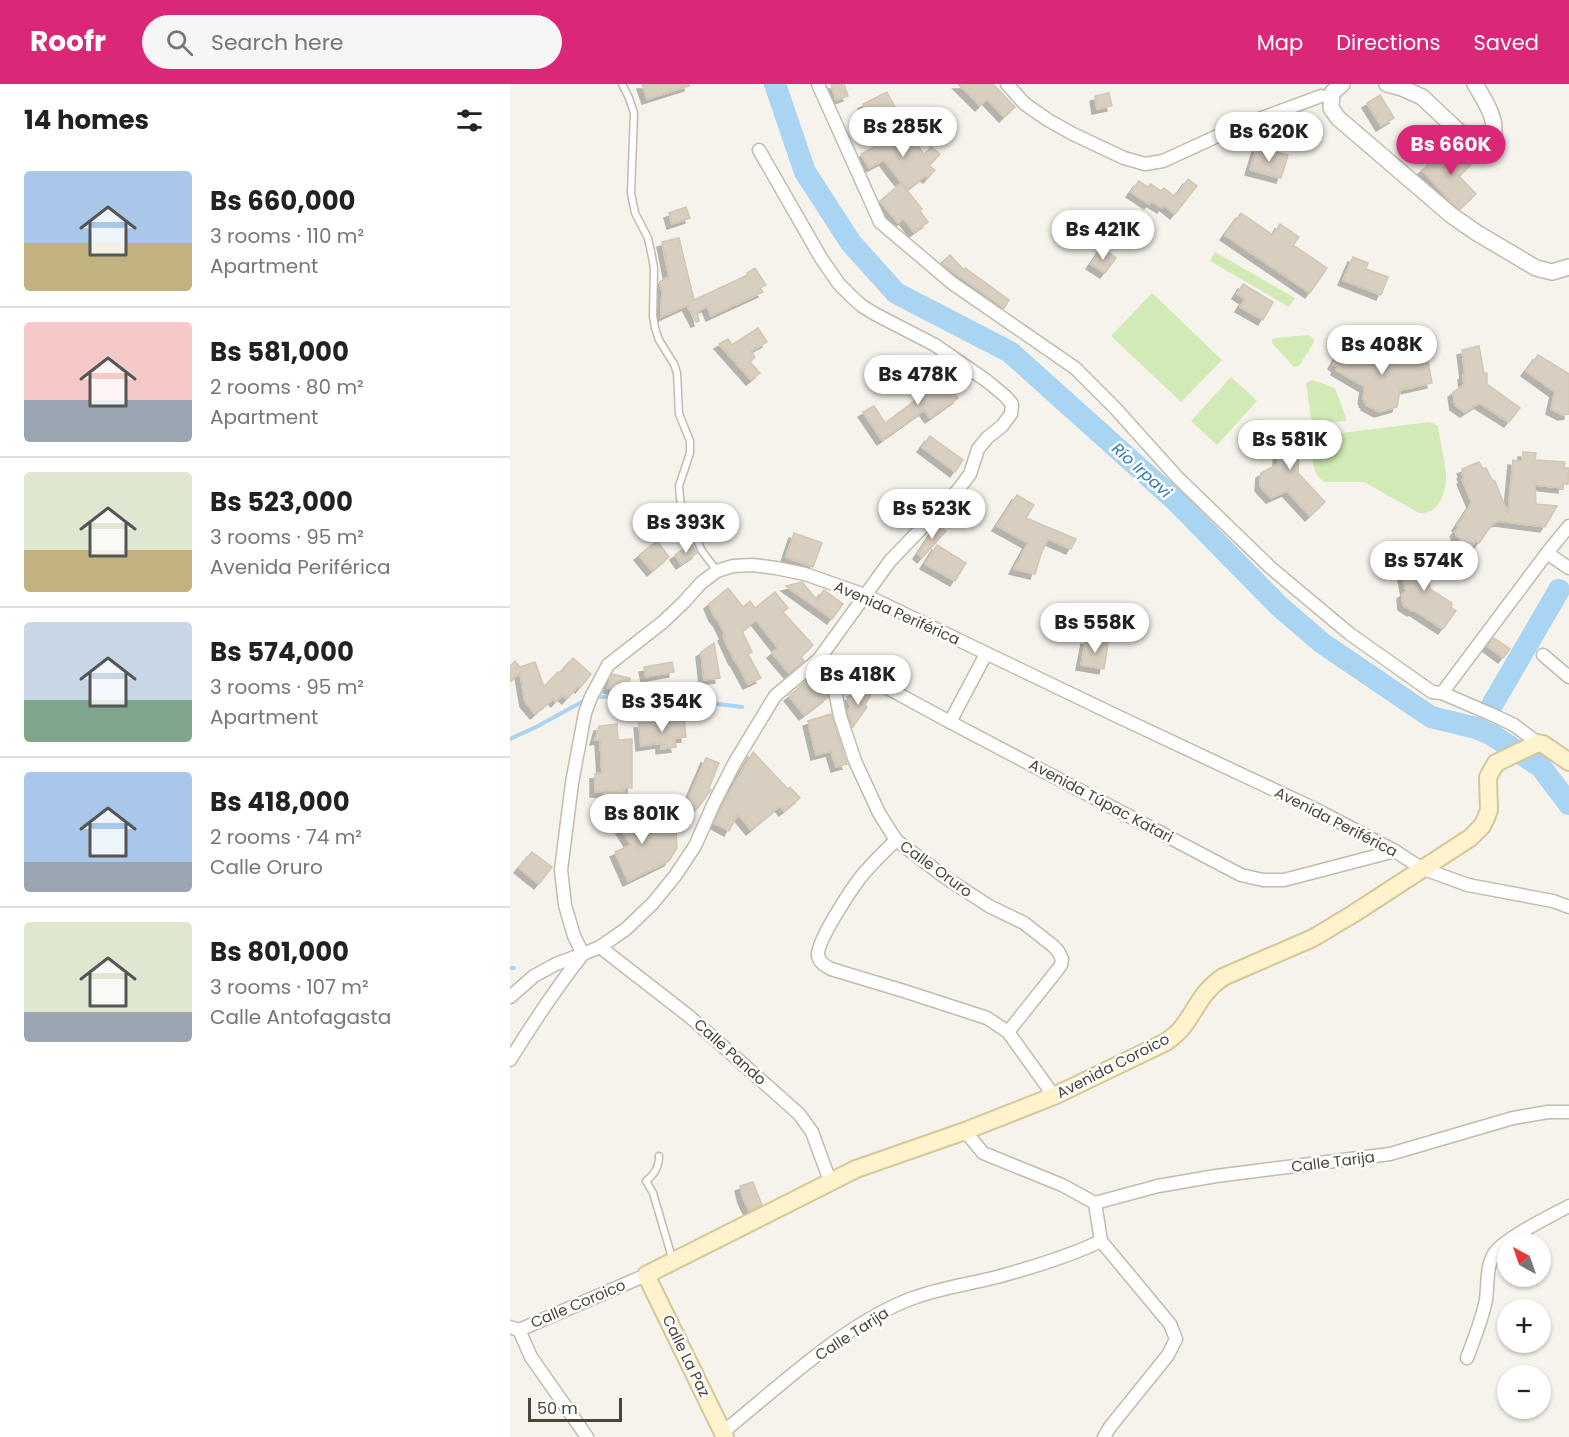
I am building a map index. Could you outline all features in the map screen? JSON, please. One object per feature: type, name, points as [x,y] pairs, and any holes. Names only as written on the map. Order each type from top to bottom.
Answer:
[{"type":"main road","points":[[1534,745],[1543,744],[1569,762]]},
{"type":"main road","name":"Avenida Coroico","points":[[646,1275],[856,1169],[1054,1096],[1166,1042],[1180,1030],[1210,986],[1223,977],[1313,938],[1470,838],[1482,826],[1489,810],[1488,777],[1496,763],[1534,745]]},
{"type":"main road","name":"Calle La Paz","points":[[646,1275],[724,1435]]},
{"type":"street","points":[[818,84],[880,222],[952,283],[1075,368],[1115,408],[1177,477],[1271,568],[1350,634],[1432,692],[1442,693],[1514,725],[1534,745]]},
{"type":"street","points":[[1007,84],[1025,104],[1048,120],[1124,158],[1144,164],[1163,161],[1235,128],[1322,96]]},
{"type":"street","points":[[1342,84],[1332,93],[1331,108],[1338,118],[1451,215],[1536,267],[1552,272],[1569,267]]},
{"type":"street","points":[[1387,84],[1422,97],[1470,142],[1480,147],[1488,145],[1494,135],[1494,124],[1475,84]]},
{"type":"street","points":[[510,997],[534,976],[556,964],[600,947],[626,929],[653,903],[695,846],[735,762],[775,696],[819,659],[890,561],[958,490],[970,474],[978,449],[1011,414],[1012,404],[987,381],[935,345],[862,306],[839,284],[821,258],[759,150]]},
{"type":"street","points":[[1442,693],[1569,526]]},
{"type":"street","points":[[1547,553],[1569,568]]},
{"type":"street","name":"Avenida Periférica","points":[[584,954],[574,936],[565,905],[561,870],[572,783],[585,713],[591,697],[608,665],[663,622],[701,583],[717,572],[732,566],[753,565],[805,574],[865,595],[1315,809],[1395,851],[1421,868],[1468,885],[1553,901],[1569,907]]},
{"type":"street","points":[[950,722],[986,654]]},
{"type":"street","points":[[1543,655],[1569,677]]},
{"type":"street","name":"Avenida Túpac Katari","points":[[819,659],[858,672],[1241,875],[1263,880],[1284,880],[1395,851]]},
{"type":"street","name":"Calle Oruro","points":[[819,659],[833,681],[840,716],[855,761],[879,813],[896,840],[972,895],[1024,923],[1058,951],[1062,959],[1061,965],[1008,1032]]},
{"type":"street","points":[[896,840],[860,879],[845,901],[821,944],[818,954],[821,963],[831,969],[987,1018],[1008,1032],[1054,1096]]},
{"type":"street","name":"Calle Pando","points":[[600,947],[690,1017],[798,1114],[812,1132],[830,1181]]},
{"type":"street","points":[[510,1060],[562,980],[584,954]]},
{"type":"street","name":"Calle Tarija","points":[[1095,1203],[1158,1186],[1216,1176],[1390,1154],[1513,1118],[1548,1112],[1569,1112]]},
{"type":"street","points":[[964,1131],[983,1153],[1062,1185],[1095,1203],[1101,1241],[1170,1324],[1176,1339],[1168,1355],[1104,1437]]},
{"type":"street","points":[[1467,1358],[1481,1318],[1489,1269],[1494,1254],[1506,1242],[1569,1206]]},
{"type":"street","name":"Calle Tarija","points":[[724,1435],[814,1358],[851,1330],[885,1311],[913,1298],[998,1277],[1085,1249],[1101,1241]]},
{"type":"street","name":"Calle Coroico","points":[[515,1328],[646,1275]]},
{"type":"street","points":[[515,1328],[531,1357],[587,1437]]},
{"type":"lane","points":[[622,84],[634,113],[631,193],[635,213],[648,238],[654,268],[655,328],[677,373],[679,414],[690,441],[690,453],[679,486],[681,507],[702,551],[717,572]]},
{"type":"lane","points":[[659,1156],[659,1164],[654,1174],[646,1180],[653,1193],[673,1262]]},
{"type":"green space","points":[[1215,252],[1295,298],[1289,307],[1210,261]]},
{"type":"green space","points":[[1152,293],[1222,360],[1181,402],[1111,336]]},
{"type":"green space","points":[[1309,335],[1314,342],[1299,366],[1294,367],[1272,343],[1274,338]]},
{"type":"green space","points":[[1231,377],[1257,401],[1217,445],[1191,421]]},
{"type":"green space","points":[[1312,380],[1335,388],[1347,421],[1318,423],[1311,418],[1306,383]]},
{"type":"green space","points":[[1430,422],[1438,426],[1446,475],[1445,488],[1440,501],[1437,506],[1426,513],[1419,513],[1364,482],[1325,482],[1317,475],[1311,444],[1317,436]]},
{"type":"building","points":[[642,84],[689,84],[689,86],[647,99]]},
{"type":"building","points":[[831,84],[844,84],[848,96],[836,100]]},
{"type":"building","points":[[958,84],[993,84],[1015,107],[1004,117],[987,99],[980,106]]},
{"type":"building","points":[[887,92],[896,109],[872,121],[863,104]]},
{"type":"building","points":[[1109,93],[1112,106],[1097,109],[1095,96]]},
{"type":"building","points":[[1380,95],[1394,118],[1381,126],[1367,103]]},
{"type":"building","points":[[900,129],[906,139],[911,135],[924,155],[931,147],[940,154],[929,166],[935,170],[928,178],[925,176],[907,190],[884,160],[869,168],[861,154],[884,142],[883,139]]},
{"type":"building","points":[[1450,142],[1471,165],[1459,176],[1476,194],[1460,209],[1422,170]]},
{"type":"building","points":[[1257,147],[1288,155],[1281,178],[1250,170]]},
{"type":"building","points":[[1188,179],[1197,186],[1175,214],[1164,205],[1162,208],[1151,201],[1149,204],[1131,192],[1139,181],[1148,187],[1151,184],[1161,191],[1164,188],[1174,196],[1178,194]]},
{"type":"building","points":[[901,183],[922,209],[920,211],[928,222],[914,232],[904,219],[898,223],[880,201]]},
{"type":"building","points":[[686,207],[690,218],[672,224],[669,213]]},
{"type":"building","points":[[1241,213],[1273,235],[1280,224],[1299,237],[1293,245],[1327,268],[1310,293],[1225,235]]},
{"type":"building","points":[[679,238],[694,300],[748,275],[747,273],[755,268],[766,285],[760,288],[763,292],[711,316],[707,306],[697,312],[699,321],[696,322],[687,305],[661,317],[662,291],[659,282],[669,277],[662,242]]},
{"type":"building","points":[[1102,248],[1116,258],[1105,273],[1091,264]]},
{"type":"building","points":[[950,255],[964,270],[965,268],[1009,300],[1004,308],[941,263]]},
{"type":"building","points":[[1353,257],[1368,263],[1366,269],[1388,277],[1381,295],[1343,280]]},
{"type":"building","points":[[1243,284],[1273,302],[1263,320],[1240,307],[1245,299],[1237,294]]},
{"type":"building","points":[[758,328],[767,342],[751,351],[755,357],[750,362],[760,373],[751,380],[719,344],[728,339],[732,345]]},
{"type":"building","points":[[1345,343],[1350,346],[1352,344],[1377,358],[1386,356],[1393,361],[1402,360],[1402,362],[1427,356],[1432,383],[1400,390],[1397,407],[1379,412],[1364,402],[1365,387],[1336,370],[1337,367],[1333,364]]},
{"type":"building","points":[[1479,346],[1484,374],[1487,373],[1487,384],[1520,408],[1509,422],[1479,403],[1465,412],[1455,405],[1453,392],[1464,385],[1462,350]]},
{"type":"building","points":[[1538,355],[1569,374],[1569,414],[1563,415],[1551,409],[1555,392],[1526,371]]},
{"type":"building","points":[[956,370],[966,378],[951,389],[958,398],[930,418],[924,410],[882,440],[863,412],[874,406],[885,423]]},
{"type":"building","points":[[1279,422],[1300,422],[1298,473],[1325,502],[1310,516],[1287,491],[1271,498],[1260,486],[1261,473],[1278,464]]},
{"type":"building","points":[[930,436],[963,460],[955,472],[922,447]]},
{"type":"building","points":[[1523,452],[1536,453],[1535,460],[1565,462],[1564,468],[1569,468],[1568,484],[1563,484],[1563,488],[1535,485],[1536,504],[1557,506],[1545,527],[1499,521],[1493,523],[1479,543],[1476,540],[1468,546],[1455,532],[1472,503],[1462,479],[1464,472],[1462,469],[1479,462],[1483,469],[1486,468],[1492,480],[1495,481],[1508,514],[1513,460],[1522,461]]},
{"type":"building","points":[[1017,495],[1034,505],[1026,518],[1076,539],[1071,549],[1048,539],[1035,574],[1014,569],[1028,543],[997,526]]},
{"type":"building","points":[[938,524],[946,531],[922,558],[918,554]]},
{"type":"building","points":[[794,533],[822,543],[813,567],[786,557]]},
{"type":"building","points":[[657,541],[669,557],[652,571],[639,555]]},
{"type":"building","points":[[691,544],[697,553],[681,564],[675,555]]},
{"type":"building","points":[[937,545],[966,563],[955,581],[925,564]]},
{"type":"building","points":[[1422,553],[1427,556],[1430,589],[1452,603],[1451,607],[1456,611],[1443,629],[1403,605],[1402,594],[1406,591],[1400,560],[1403,560],[1402,556]]},
{"type":"building","points":[[802,582],[817,600],[824,590],[843,604],[832,619],[786,586]]},
{"type":"building","points":[[728,588],[743,607],[750,601],[755,608],[775,592],[788,608],[783,612],[813,645],[801,657],[804,661],[789,673],[772,653],[778,648],[756,620],[742,631],[752,652],[748,654],[761,678],[748,684],[734,660],[723,636],[725,635],[709,604]]},
{"type":"building","points":[[1494,638],[1510,649],[1503,658],[1487,646]]},
{"type":"building","points":[[1086,639],[1108,643],[1104,669],[1081,665]]},
{"type":"building","points":[[714,643],[720,678],[704,680],[701,652]]},
{"type":"building","points":[[573,658],[591,674],[567,699],[562,695],[556,702],[553,699],[535,714],[525,702],[520,673],[510,681],[510,666],[515,661],[520,667],[535,662],[544,687]]},
{"type":"building","points":[[672,662],[674,672],[646,677],[644,667]]},
{"type":"building","points":[[612,674],[630,678],[627,692],[608,688]]},
{"type":"building","points":[[813,675],[822,679],[828,697],[804,715],[789,696]]},
{"type":"building","points":[[864,691],[871,694],[865,705],[867,707],[853,727],[847,710],[851,709],[847,697]]},
{"type":"building","points":[[831,714],[847,764],[836,767],[831,751],[816,755],[808,721]]},
{"type":"building","points":[[684,719],[686,737],[674,738],[676,747],[661,749],[661,743],[641,746],[639,723],[674,722]]},
{"type":"building","points":[[617,724],[618,740],[632,739],[632,788],[623,788],[625,793],[595,792],[595,774],[602,773],[600,739],[595,740],[599,726]]},
{"type":"building","points":[[753,752],[788,789],[790,787],[800,798],[784,811],[780,806],[751,830],[738,814],[729,831],[714,823]]},
{"type":"building","points":[[706,758],[719,763],[709,788],[711,790],[697,809],[684,809]]},
{"type":"building","points":[[631,803],[649,833],[676,831],[677,848],[669,861],[628,881],[615,852],[631,845],[612,814]]},
{"type":"building","points":[[532,852],[552,867],[539,884],[519,868]]},
{"type":"building","points":[[753,1182],[762,1205],[749,1211],[740,1186]]},
{"type":"waterway","name":"Río Irpavi","points":[[775,84],[805,172],[851,243],[896,293],[1010,352],[1177,502],[1279,606],[1322,643],[1431,717],[1476,728],[1492,735],[1541,767],[1569,804]]},
{"type":"waterway","points":[[1492,705],[1559,590]]},
{"type":"waterway","points":[[594,697],[650,696],[742,707]]},
{"type":"waterway","points":[[510,739],[587,699]]}]
